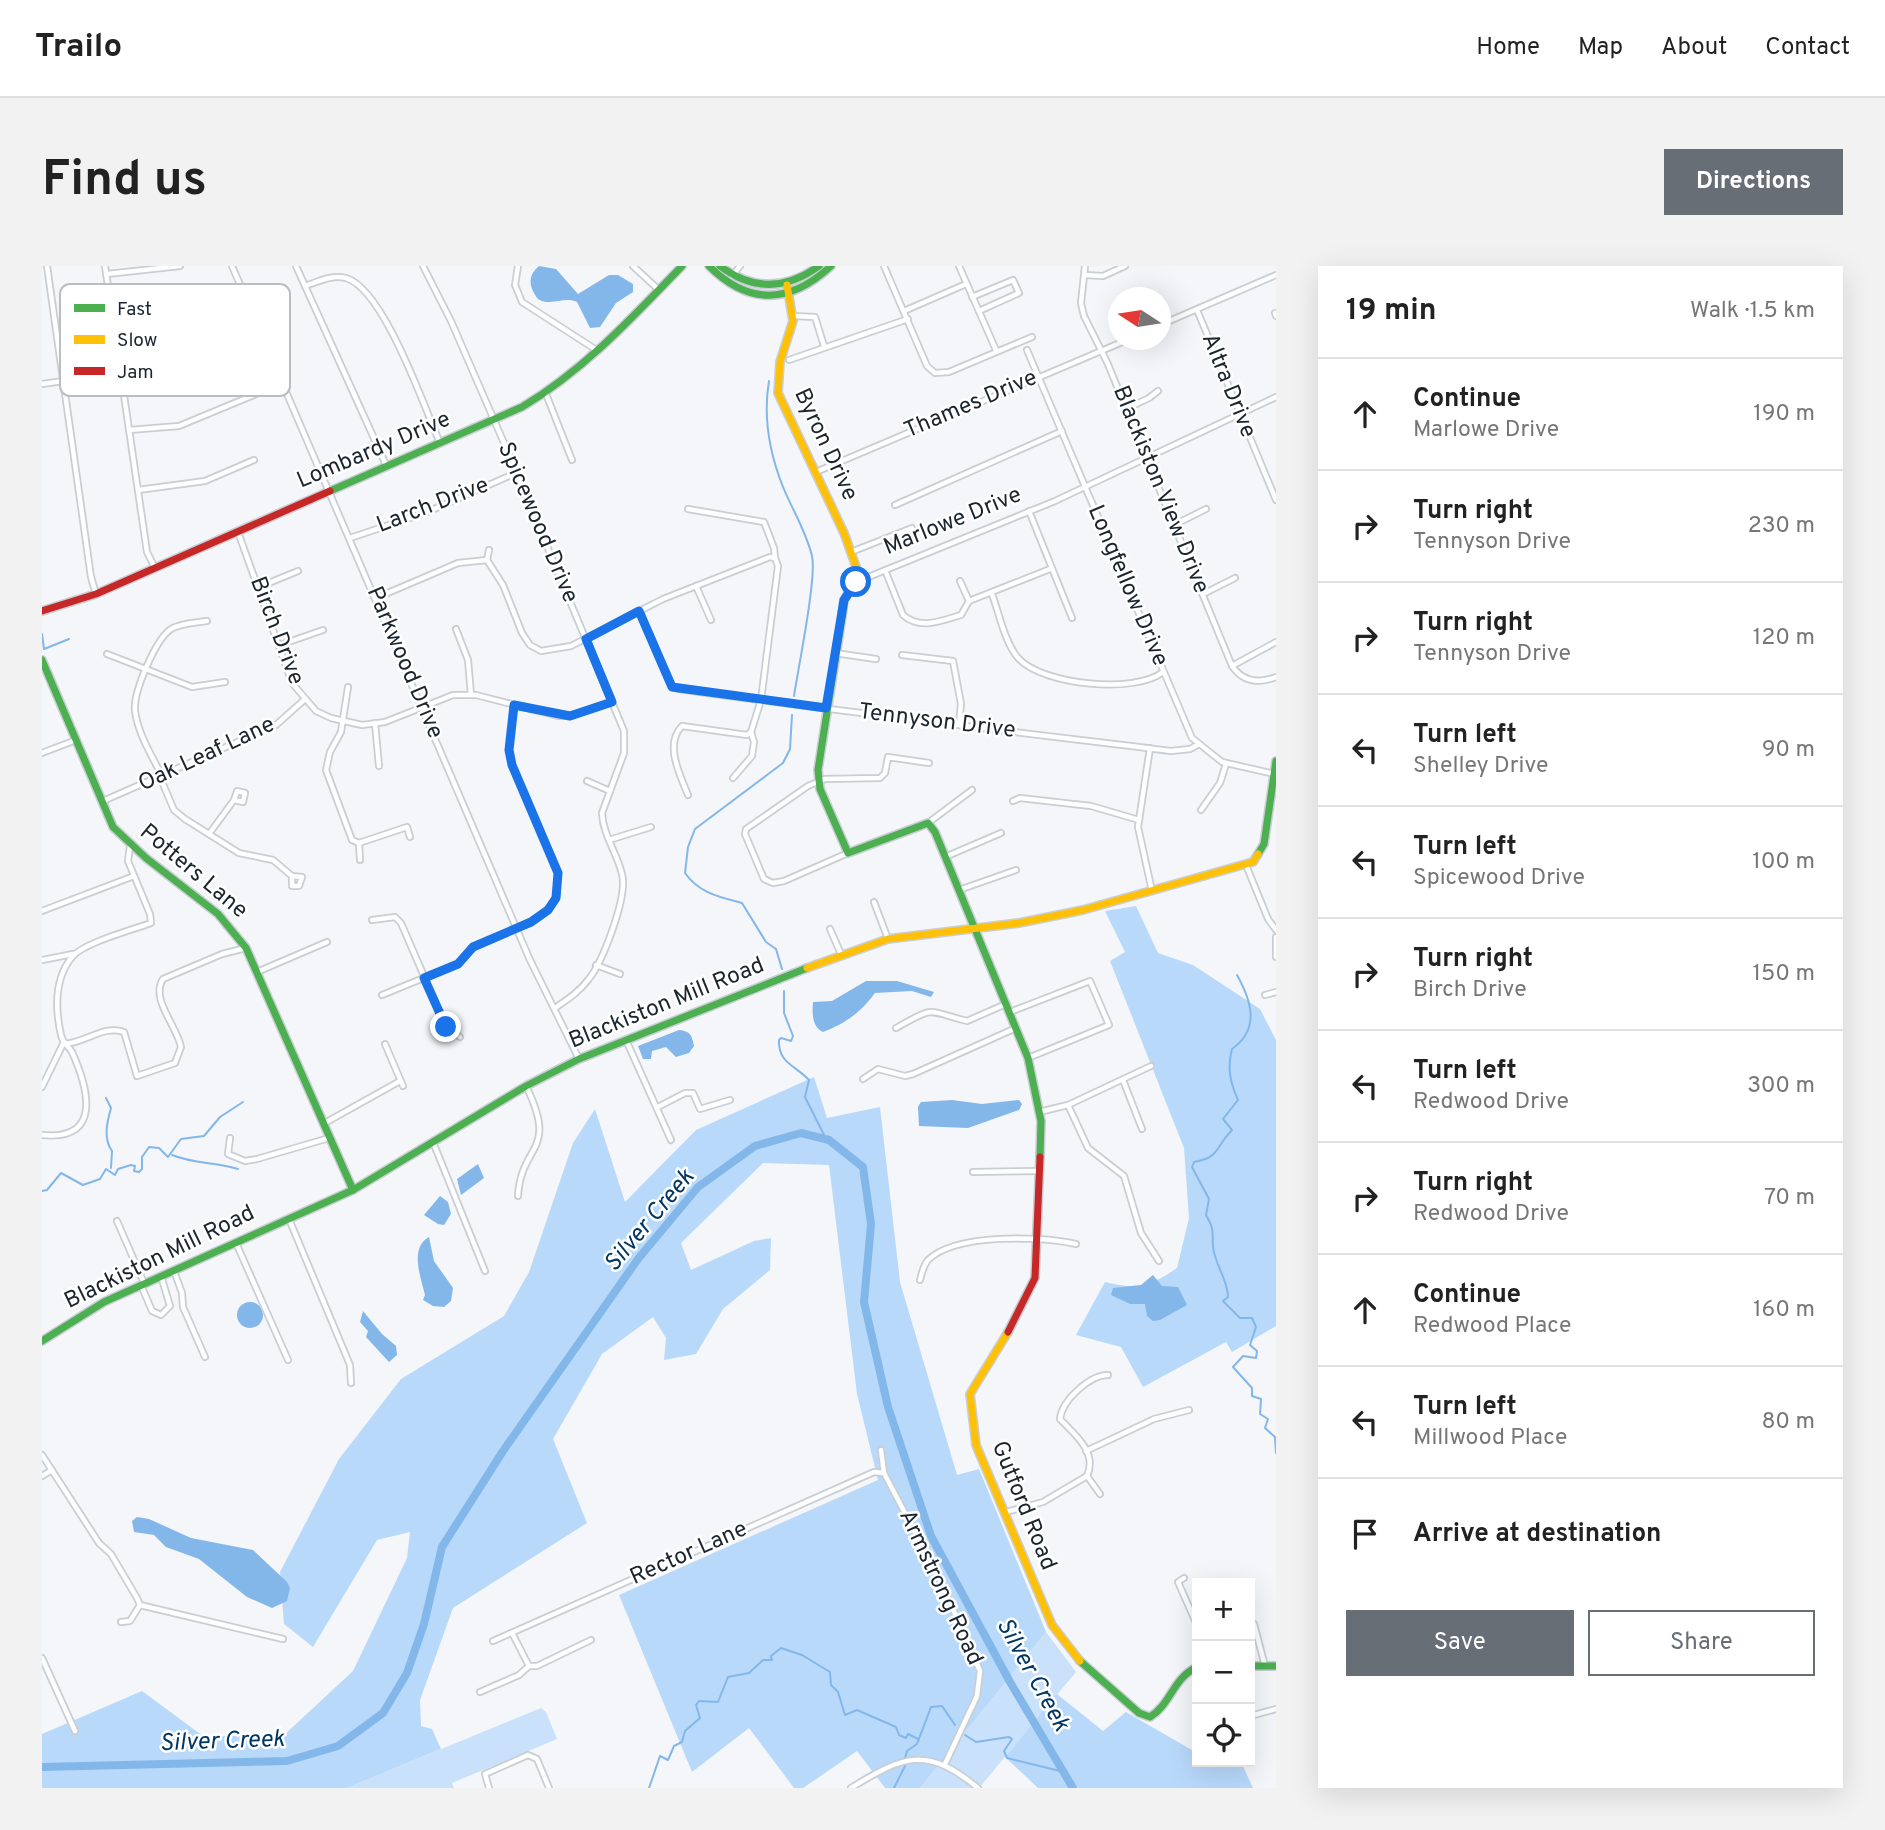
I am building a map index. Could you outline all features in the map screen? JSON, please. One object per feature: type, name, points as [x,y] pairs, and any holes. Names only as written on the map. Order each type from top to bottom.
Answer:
[{"type":"street","points":[[47,266],[60,366]]},
{"type":"street","points":[[105,266],[108,284]]},
{"type":"street","points":[[107,274],[180,266]]},
{"type":"street","name":"Parkwood Drive","points":[[232,266],[240,284]]},
{"type":"street","points":[[296,266],[387,467]]},
{"type":"street","name":"Spicewood Drive","points":[[423,266],[494,420],[612,702],[626,743],[601,813],[623,875],[624,890],[591,977],[578,992],[555,1008]]},
{"type":"street","points":[[518,266],[515,285],[522,302],[598,351]]},
{"type":"street","points":[[633,266],[659,290]]},
{"type":"street","name":"Lombardy Drive","points":[[42,611],[96,594],[494,420],[546,394],[598,351],[682,266]]},
{"type":"street","points":[[709,266],[725,282],[756,296],[789,294],[805,288],[831,266]]},
{"type":"street","points":[[720,266],[732,276],[761,286],[787,285],[818,266],[824,274]]},
{"type":"street","points":[[732,276],[737,266]]},
{"type":"street","points":[[884,266],[927,366],[935,373],[949,373],[996,350],[1032,337]]},
{"type":"street","points":[[959,266],[996,350]]},
{"type":"street","name":"Blackiston View Drive","points":[[1085,266],[1081,303],[1232,666]]},
{"type":"street","points":[[1085,275],[1103,276],[1125,266]]},
{"type":"street","points":[[1171,321],[1276,275]]},
{"type":"street","points":[[305,286],[336,276],[347,278],[374,299],[440,443]]},
{"type":"street","points":[[972,297],[1013,280],[1019,293],[979,311]]},
{"type":"street","points":[[904,311],[966,284]]},
{"type":"street","name":"Byron Drive","points":[[787,285],[793,316],[780,362],[778,393],[851,552],[858,578]]},
{"type":"street","name":"Altra Drive","points":[[1197,310],[1276,500]]},
{"type":"street","points":[[793,316],[815,317],[824,346]]},
{"type":"street","points":[[789,360],[908,319]]},
{"type":"street","name":"Thames Drive","points":[[816,472],[1108,347]]},
{"type":"street","name":"Longfellow Drive","points":[[1027,351],[1192,738],[1226,764],[1275,774]]},
{"type":"street","points":[[42,384],[60,381]]},
{"type":"street","points":[[1126,408],[1149,398],[1157,391]]},
{"type":"street","points":[[546,394],[572,460]]},
{"type":"street","points":[[64,396],[91,577],[96,594]]},
{"type":"street","points":[[124,396],[147,552],[155,568]]},
{"type":"street","points":[[129,430],[179,426],[252,396]]},
{"type":"street","name":"Parkwood Drive","points":[[289,396],[517,928],[579,1059]]},
{"type":"street","name":"Marlowe Drive","points":[[858,578],[885,570],[1029,511],[1276,397]]},
{"type":"street","points":[[895,505],[1062,431]]},
{"type":"street","points":[[138,490],[205,481],[254,460]]},
{"type":"street","name":"Larch Drive","points":[[350,538],[425,513],[516,473]]},
{"type":"street","points":[[688,509],[764,522],[778,566],[761,701],[751,732],[754,742],[752,756],[733,778]]},
{"type":"street","points":[[1174,525],[1206,509]]},
{"type":"street","points":[[1029,511],[1050,569],[1072,618]]},
{"type":"street","points":[[851,552],[912,528]]},
{"type":"street","name":"Birch Drive","points":[[238,531],[292,683],[304,701],[316,711],[362,725],[375,723],[453,695],[471,695],[570,716],[612,702]]},
{"type":"street","points":[[489,550],[487,561],[503,585],[530,645],[541,651],[558,650],[586,639],[639,611],[696,586],[770,557],[775,558]]},
{"type":"street","points":[[376,598],[458,563],[487,561]]},
{"type":"street","points":[[885,570],[903,615],[910,621],[933,624],[961,615],[970,601],[1050,569]]},
{"type":"street","points":[[259,587],[298,571]]},
{"type":"street","points":[[848,853],[819,782],[826,708],[844,600],[858,578]]},
{"type":"street","points":[[1203,594],[1235,578]]},
{"type":"street","points":[[960,581],[970,601]]},
{"type":"street","points":[[696,586],[711,620]]},
{"type":"street","points":[[992,594],[1018,658],[1028,666],[1056,676],[1118,685],[1140,683],[1163,672]]},
{"type":"street","name":"Tennyson Drive","points":[[639,611],[672,687],[881,717],[959,724],[1171,751],[1190,749],[1199,744]]},
{"type":"street","points":[[207,621],[173,628],[163,635],[137,690],[135,710],[140,729],[174,810],[239,853],[273,860],[292,876]]},
{"type":"street","points":[[280,645],[323,629]]},
{"type":"street","points":[[456,629],[470,668],[471,695]]},
{"type":"street","points":[[1276,642],[1232,666],[1237,673],[1254,682],[1276,677]]},
{"type":"street","points":[[834,653],[876,659]]},
{"type":"street","points":[[107,654],[192,687],[225,682]]},
{"type":"street","points":[[902,655],[953,661],[961,704],[959,724]]},
{"type":"street","name":"Potters Lane","points":[[42,660],[113,827],[130,846],[225,919],[246,948],[353,1190]]},
{"type":"street","points":[[348,687],[342,721],[326,770],[352,840],[359,843],[407,827],[410,837]]},
{"type":"street","name":"Oak Leaf Lane","points":[[103,801],[276,725],[304,701]]},
{"type":"street","points":[[382,995],[458,964],[473,947],[517,928],[548,910],[556,898],[558,873],[512,765],[509,750],[514,705]]},
{"type":"street","points":[[375,723],[379,766]]},
{"type":"street","points":[[688,794],[674,754],[677,731],[682,726],[747,735],[751,732]]},
{"type":"street","points":[[42,753],[77,739]]},
{"type":"street","points":[[1150,748],[1138,836],[1152,891]]},
{"type":"street","points":[[929,763],[888,757],[885,773],[880,778],[834,777],[819,782],[746,829],[746,838],[764,879],[773,883],[784,881],[928,823],[972,790]]},
{"type":"street","points":[[1276,761],[1272,815],[1262,852],[1255,862],[1246,865],[1268,919],[1276,930]]},
{"type":"street","points":[[1202,810],[1220,783],[1226,764]]},
{"type":"street","points":[[587,780],[610,791]]},
{"type":"street","points":[[1013,800],[1028,798],[1091,806],[1139,820]]},
{"type":"street","points":[[209,834],[234,800]]},
{"type":"street","points":[[928,823],[935,832],[974,928]]},
{"type":"street","points":[[609,840],[651,827]]},
{"type":"street","points":[[945,857],[1001,833]]},
{"type":"street","points":[[359,843],[360,860]]},
{"type":"street","points":[[42,960],[74,954],[151,923],[150,914],[126,855],[130,846]]},
{"type":"street","name":"Blackiston Mill Road","points":[[42,1341],[104,1302],[353,1190],[526,1086],[579,1059],[841,954],[888,939],[1083,910],[1246,865]]},
{"type":"street","points":[[959,890],[1016,870]]},
{"type":"street","points":[[42,911],[134,876]]},
{"type":"street","points":[[874,902],[888,939]]},
{"type":"street","points":[[372,920],[395,917],[401,923],[446,1027],[460,1037]]},
{"type":"street","name":"Gutford Road","points":[[974,928],[1028,1058],[1039,1112],[1040,1171],[1037,1264],[1031,1289],[970,1394],[976,1445],[986,1474],[1006,1512],[1036,1590],[1062,1643],[1086,1668],[1139,1713],[1150,1717],[1155,1714],[1180,1676],[1192,1670]]},
{"type":"street","points":[[830,929],[841,954]]},
{"type":"street","points":[[1276,937],[1276,957]]},
{"type":"street","points":[[257,972],[327,942]]},
{"type":"street","points":[[64,1044],[78,1044],[105,1030],[117,1029],[126,1037],[137,1076],[175,1063],[181,1047],[159,995],[163,979],[222,954],[246,948]]},
{"type":"street","points":[[42,1135],[69,1135],[79,1129],[84,1120],[85,1100],[78,1070],[70,1048],[64,1044],[60,1032],[57,990],[63,969],[74,954]]},
{"type":"street","points":[[596,965],[620,974]]},
{"type":"street","points":[[896,1028],[919,1014],[945,1012],[967,1021],[1090,981],[1109,1025],[1028,1058]]},
{"type":"street","points":[[1265,995],[1276,992]]},
{"type":"street","points":[[863,1079],[878,1069],[905,1076],[914,1074],[1017,1028]]},
{"type":"street","points":[[626,1040],[671,1140]]},
{"type":"street","points":[[42,1087],[64,1044]]},
{"type":"street","points":[[323,1124],[402,1083],[385,1044]]},
{"type":"street","points":[[1039,1112],[1068,1105],[1151,1066]]},
{"type":"street","points":[[1123,1080],[1142,1129]]},
{"type":"street","points":[[518,1196],[519,1183],[539,1140],[541,1120],[526,1086]]},
{"type":"street","points":[[658,1107],[685,1093],[693,1093],[700,1109],[730,1100]]},
{"type":"street","points":[[1068,1105],[1088,1148],[1124,1176],[1141,1233],[1159,1261]]},
{"type":"street","points":[[230,1138],[228,1154],[244,1161],[329,1138]]},
{"type":"street","points":[[433,1142],[485,1271]]},
{"type":"street","points":[[973,1172],[1040,1171]]},
{"type":"street","points":[[289,1219],[350,1365],[351,1383]]},
{"type":"street","points":[[117,1220],[152,1311],[161,1315],[170,1306],[161,1275]]},
{"type":"street","points":[[920,1280],[929,1259],[956,1244],[1038,1240],[1076,1244]]},
{"type":"street","points":[[236,1243],[288,1360]]},
{"type":"street","points":[[173,1270],[182,1293],[183,1307],[205,1357]]},
{"type":"street","points":[[1006,1512],[1042,1502],[1087,1476],[1089,1471],[1086,1451],[1075,1432],[1060,1419],[1061,1412],[1067,1401],[1098,1375],[1108,1375]]},
{"type":"street","points":[[1086,1451],[1154,1419],[1189,1410]]},
{"type":"street","name":"Armstrong Road","points":[[881,1450],[884,1473],[941,1582],[981,1674],[977,1696],[945,1764]]},
{"type":"street","points":[[42,1455],[45,1465],[52,1470],[99,1543],[111,1554],[140,1605],[283,1639]]},
{"type":"street","points":[[42,1476],[52,1470]]},
{"type":"street","name":"Rector Lane","points":[[493,1641],[874,1472],[884,1473]]},
{"type":"street","points":[[1087,1476],[1100,1494]]},
{"type":"street","points":[[1184,1578],[1178,1582],[1192,1614]]},
{"type":"street","points":[[121,1622],[130,1621],[140,1605]]},
{"type":"street","points":[[1255,1627],[1265,1667]]},
{"type":"street","points":[[512,1633],[529,1666]]},
{"type":"street","points":[[480,1692],[519,1675],[529,1666],[537,1666],[592,1640]]},
{"type":"street","points":[[42,1658],[75,1731]]},
{"type":"street","points":[[1255,1666],[1276,1666]]},
{"type":"street","points":[[1255,1715],[1276,1709]]},
{"type":"street","points":[[489,1788],[485,1774],[531,1755],[537,1759],[549,1788]]},
{"type":"street","points":[[851,1788],[901,1762],[923,1760],[945,1764],[978,1788]]},
{"type":"shaded area","points":[[539,266],[556,269],[578,294],[609,275],[618,275],[633,284],[633,292],[616,303],[600,327],[590,328],[577,302],[548,302],[538,299],[531,278]]},
{"type":"shaded area","points":[[1136,906],[1158,953],[1193,965],[1260,1009],[1276,1040],[1276,1326],[1232,1352],[1226,1342],[1143,1387],[1121,1347],[1076,1335],[1105,1282],[1126,1286],[1143,1285],[1177,1268],[1189,1218],[1184,1148],[1110,961],[1125,952],[1105,911]]},
{"type":"shaded area","points":[[866,981],[897,981],[934,992],[931,997],[912,991],[875,993],[846,1021],[823,1032],[819,1030],[814,1019],[813,1002],[832,1001]]},
{"type":"shaded area","points":[[679,1030],[686,1031],[691,1036],[694,1046],[689,1053],[676,1057],[666,1047],[652,1051],[651,1059],[643,1059],[638,1046]]},
{"type":"shaded area","points":[[814,1077],[827,1118],[880,1107],[900,1282],[957,1475],[979,1469],[1046,1632],[920,1788],[885,1788],[857,1751],[803,1788],[794,1788],[749,1728],[692,1772],[619,1595],[878,1480],[857,1394],[829,1165],[763,1163],[681,1243],[691,1270],[754,1241],[771,1238],[770,1270],[723,1309],[696,1354],[664,1360],[666,1338],[653,1317],[602,1354],[553,1439],[587,1523],[453,1608],[420,1700],[421,1726],[432,1729],[441,1749],[347,1788],[42,1788],[42,1734],[142,1691],[203,1736],[283,1736],[353,1671],[407,1558],[410,1532],[377,1540],[313,1647],[284,1624],[280,1572],[339,1459],[401,1379],[504,1316],[529,1272],[573,1143],[595,1109],[625,1202],[696,1130]]},
{"type":"shaded area","points":[[952,1100],[982,1104],[1019,1100],[1022,1104],[1019,1110],[968,1128],[919,1126],[918,1107],[921,1102]]},
{"type":"shaded area","points":[[478,1164],[484,1178],[461,1195],[457,1179]]},
{"type":"shaded area","points":[[440,1196],[448,1202],[451,1214],[444,1225],[424,1215]]},
{"type":"shaded area","points":[[429,1237],[434,1261],[453,1288],[451,1301],[444,1307],[433,1306],[423,1300],[425,1295],[418,1256],[419,1248]]},
{"type":"shaded area","points":[[1153,1275],[1162,1286],[1178,1287],[1187,1305],[1153,1321],[1147,1316],[1145,1304],[1130,1304],[1111,1295],[1113,1288],[1141,1285]]},
{"type":"shaded area","points":[[250,1302],[259,1306],[263,1315],[259,1324],[250,1328],[241,1324],[237,1315],[241,1306]]},
{"type":"shaded area","points":[[363,1311],[396,1346],[397,1355],[389,1362],[366,1337],[368,1331],[360,1322]]},
{"type":"shaded area","points":[[137,1517],[149,1519],[191,1538],[253,1550],[287,1582],[290,1588],[287,1601],[272,1608],[247,1597],[199,1559],[166,1547],[154,1535],[134,1532],[132,1521]]},
{"type":"shaded area","points":[[1046,1632],[1076,1672],[979,1788],[920,1788]]},
{"type":"shaded area","points":[[1057,1694],[1103,1731],[1126,1712],[1192,1750],[1192,1767],[1243,1767],[1253,1788],[1038,1788],[1005,1757]]},
{"type":"shaded area","points":[[541,1708],[546,1712],[557,1739],[452,1783],[454,1788],[347,1788]]},
{"type":"waterway","points":[[769,381],[767,421],[774,461],[803,530],[813,567],[810,602],[794,696]]},
{"type":"waterway","points":[[42,634],[44,649],[69,639]]},
{"type":"waterway","points":[[782,969],[776,949],[766,942],[742,903],[703,890],[685,873],[688,847],[695,829],[783,763],[790,749],[792,715]]},
{"type":"waterway","points":[[1237,975],[1251,1015],[1247,1033],[1232,1049],[1230,1056],[1230,1075],[1238,1100],[1223,1119],[1232,1130],[1213,1154],[1194,1162],[1192,1167],[1209,1199],[1206,1215],[1212,1228],[1214,1254],[1228,1297],[1223,1301],[1240,1318],[1252,1318],[1256,1327],[1250,1345],[1257,1351],[1256,1358],[1243,1356],[1233,1367],[1252,1388],[1252,1396],[1261,1399],[1260,1414],[1268,1419],[1265,1428],[1275,1437],[1276,1453]]},
{"type":"waterway","points":[[784,991],[784,1013],[793,1036],[791,1041],[781,1038],[779,1048],[784,1059],[809,1080],[805,1097],[826,1139]]},
{"type":"waterway","points":[[106,1098],[111,1108],[107,1130],[107,1141],[112,1151],[111,1168]]},
{"type":"waterway","points":[[42,1191],[47,1190],[61,1173],[83,1185],[100,1179],[106,1169],[115,1175],[118,1169],[131,1165],[135,1166],[134,1171],[139,1172],[142,1169],[142,1157],[149,1147],[159,1148],[168,1157],[181,1139],[204,1136],[220,1117],[243,1102]]},
{"type":"waterway","name":"Silver Creek","points":[[42,1767],[287,1761],[338,1746],[383,1713],[407,1673],[424,1624],[442,1547],[503,1451],[638,1259],[698,1187],[755,1146],[801,1133],[829,1140],[863,1167],[871,1224],[864,1302],[888,1407],[931,1536],[1010,1682],[1073,1788]]},
{"type":"waterway","points":[[172,1155],[238,1169]]},
{"type":"waterway","points":[[649,1788],[660,1756],[668,1760],[674,1746],[682,1742],[685,1731],[700,1718],[696,1705],[699,1701],[718,1702],[728,1677],[749,1673],[763,1660],[772,1660],[771,1656],[781,1648],[802,1655],[830,1672],[831,1685],[838,1692],[845,1715],[857,1710],[896,1727],[899,1735],[906,1738],[908,1734],[918,1739]]},
{"type":"waterway","points":[[905,1758],[907,1751],[917,1744],[931,1707],[942,1706],[955,1725]]},
{"type":"waterway","points":[[965,1735],[976,1742],[1009,1737],[1012,1739],[1004,1751],[1007,1758],[1060,1771]]},
{"type":"waterway","points":[[894,1788],[905,1766]]},
{"type":"traffic: fast","points":[[330,491],[522,407],[587,360],[682,266]]},
{"type":"traffic: fast","points":[[709,266],[739,288],[754,294],[770,295],[800,288],[831,266]]},
{"type":"traffic: fast","points":[[720,266],[745,280],[770,284],[794,280],[819,266]]},
{"type":"traffic: fast","points":[[842,616],[818,770],[820,789],[848,853],[928,823],[935,832],[1028,1058],[1041,1121],[1040,1157]]},
{"type":"traffic: fast","points":[[42,660],[113,827],[146,858],[218,914],[246,948],[353,1190]]},
{"type":"traffic: fast","points":[[1258,854],[1264,844],[1276,761]]},
{"type":"traffic: fast","points":[[42,1341],[104,1302],[353,1190],[526,1086],[579,1059],[807,968]]},
{"type":"traffic: fast","points":[[1080,1661],[1139,1713],[1150,1717],[1163,1705],[1182,1678],[1192,1670]]},
{"type":"traffic: fast","points":[[1255,1666],[1276,1666]]},
{"type":"traffic: slow","points":[[787,285],[793,321],[780,362],[778,393],[844,533],[859,575],[844,600],[842,616]]},
{"type":"traffic: slow","points":[[807,968],[888,939],[1019,923],[1083,910],[1253,862],[1258,854]]},
{"type":"traffic: slow","points":[[1008,1332],[970,1394],[976,1445],[1052,1625],[1080,1661]]},
{"type":"traffic: jam","points":[[42,611],[96,594],[330,491]]},
{"type":"traffic: jam","points":[[1008,1332],[1035,1278],[1040,1157]]},
{"type":"route","points":[[446,1027],[424,978],[458,964],[473,947],[531,922],[548,910],[556,898],[559,886],[558,873],[547,844],[512,765],[509,731],[514,705],[558,716],[570,716],[612,702],[586,639],[639,611],[672,687],[826,708],[844,600],[856,582]]}]
